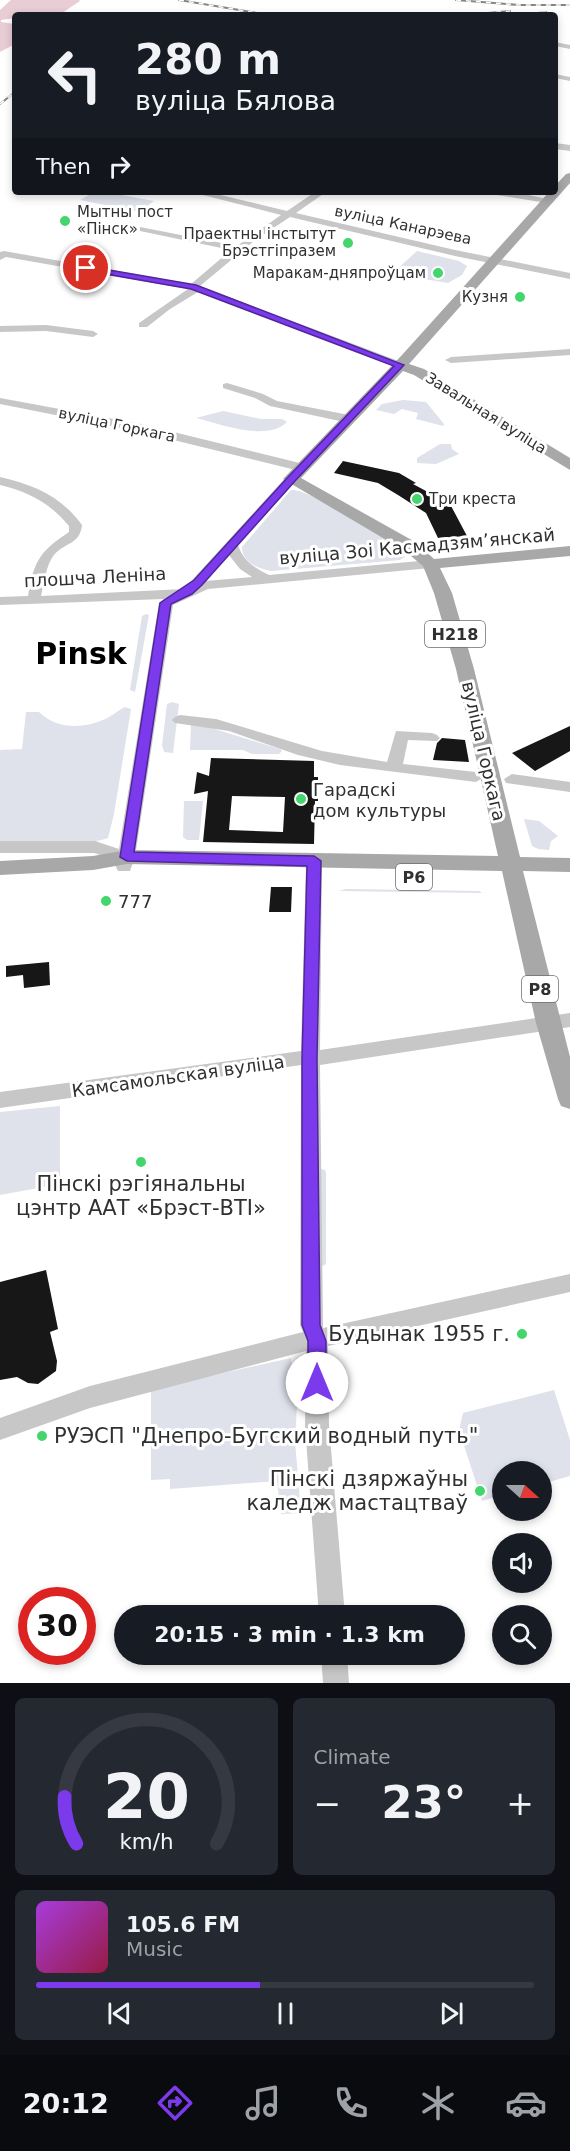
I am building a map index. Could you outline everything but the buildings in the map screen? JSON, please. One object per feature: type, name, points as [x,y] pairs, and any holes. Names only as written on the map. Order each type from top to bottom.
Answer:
[{"type":"main road","points":[[558,189],[570,176]]},
{"type":"main road","points":[[298,474],[400,365],[553,195]]},
{"type":"main road","name":"Завальная вуліца","points":[[400,365],[419,372],[570,465]]},
{"type":"main road","name":"вуліца Горкага","points":[[298,474],[411,547],[430,564],[443,593],[465,669],[512,871],[559,1021],[570,1099]]},
{"type":"main road","name":"вуліца Зоі Касмадзямʼянскай","points":[[430,564],[570,551]]},
{"type":"main road","name":"Р6","points":[[0,868],[125,862],[163,871],[314,868],[512,871],[570,877]]},
{"type":"main road","name":"Р6","points":[[512,871],[570,865]]},
{"type":"street","name":"вуліца Канарэева","points":[[208,195],[494,261],[570,276]]},
{"type":"street","points":[[143,325],[166,307],[192,292],[193,287],[238,249],[317,195]]},
{"type":"street","points":[[516,195],[548,200]]},
{"type":"street","points":[[143,230],[238,249]]},
{"type":"street","points":[[2,255],[193,287],[400,365]]},
{"type":"street","points":[[0,330],[46,328],[93,334]]},
{"type":"street","points":[[451,360],[570,352]]},
{"type":"street","points":[[227,386],[259,396],[274,404],[349,419]]},
{"type":"street","name":"вуліца Горкага","points":[[0,401],[141,428],[298,474]]},
{"type":"street","points":[[188,592],[298,474]]},
{"type":"street","points":[[0,481],[44,493],[62,508],[76,525],[75,534],[47,555],[39,571],[34,599]]},
{"type":"street","name":"вуліца Зоі Касмадзямʼянскай","points":[[231,544],[233,553],[243,566],[268,579]]},
{"type":"street","name":"вуліца Зоі Касмадзямʼянскай","points":[[188,592],[205,585],[430,564]]},
{"type":"street","name":"плошча Леніна","points":[[0,602],[140,597],[188,592]]},
{"type":"street","name":"плошча Леніна","points":[[125,862],[166,603],[188,592]]},
{"type":"street","points":[[180,720],[222,726],[321,756],[394,768],[476,777]]},
{"type":"street","points":[[394,768],[401,734],[432,738]]},
{"type":"street","points":[[512,779],[570,787]]},
{"type":"street","points":[[0,847],[95,847],[125,862]]},
{"type":"street","points":[[314,868],[310,1059],[311,1325],[317,1341],[317,1425],[331,1605]]},
{"type":"street","name":"Камсамольская вуліца","points":[[0,1100],[299,1058],[310,1059],[559,1021]]},
{"type":"street","points":[[0,1428],[120,1387],[570,1283]]},
{"type":"street","points":[[335,1665],[336,1683]]},
{"type":"shaded area","points":[[11,0],[80,1],[64,12],[12,12],[12,18],[1,20],[1,22],[12,24],[12,46],[0,52],[0,10]]},
{"type":"shaded area","points":[[89,195],[122,195],[154,201],[139,212],[80,200]]},
{"type":"shaded area","points":[[417,251],[459,261],[467,266],[462,275],[448,283],[399,275],[395,271]]},
{"type":"shaded area","points":[[403,400],[426,402],[444,424],[443,426],[416,419],[418,413],[402,409],[394,414],[376,410],[382,404]]},
{"type":"shaded area","points":[[223,411],[261,419],[282,419],[287,422],[268,431],[256,431],[196,418]]},
{"type":"shaded area","points":[[440,444],[451,444],[452,449],[459,454],[436,464],[417,463],[417,458]]},
{"type":"shaded area","points":[[291,490],[300,491],[345,514],[400,547],[405,557],[400,560],[271,571],[252,564],[245,557],[242,547]]},
{"type":"shaded area","points":[[149,615],[135,692],[130,690],[142,616]]},
{"type":"shaded area","points":[[172,702],[179,704],[173,753],[164,752],[162,745],[167,704]]},
{"type":"shaded area","points":[[125,707],[131,709],[108,838],[69,844],[0,841],[0,750],[22,749],[26,712],[39,712],[53,722],[78,726],[103,720]]},
{"type":"shaded area","points":[[195,723],[282,751],[279,754],[252,754],[243,750],[190,750],[191,724]]},
{"type":"shaded area","points":[[184,801],[203,801],[199,840],[187,840],[183,837]]},
{"type":"shaded area","points":[[524,819],[539,821],[558,836],[551,841],[549,850],[532,846]]},
{"type":"shaded area","points":[[346,889],[479,891],[482,893],[339,891]]},
{"type":"shaded area","points":[[60,1106],[60,1184],[0,1195],[0,1112]]},
{"type":"shaded area","points":[[321,1169],[326,1173],[326,1264],[323,1266],[319,1263]]},
{"type":"shaded area","points":[[291,1358],[297,1405],[295,1441],[301,1513],[281,1514],[277,1481],[170,1489],[170,1479],[151,1480],[151,1389]]},
{"type":"shaded area","points":[[554,1390],[570,1440],[570,1476],[552,1481],[552,1461],[492,1461],[492,1498],[482,1501],[459,1430],[463,1413]]},
{"type":"railway","points":[[179,0],[251,12]]},
{"type":"railway","points":[[456,0],[519,5],[570,5]]},
{"type":"railway","points":[[499,12],[510,11]]},
{"type":"railway","points":[[0,104],[12,94]]},
{"type":"place","name":"Мытны пост «Пінск»","points":[[65,221]]},
{"type":"place","name":"Праектны інстытут Брэстгіпразем","points":[[348,243]]},
{"type":"place","name":"Маракам-дняпроўцам","points":[[438,273]]},
{"type":"place","name":"Кузня","points":[[520,297]]},
{"type":"place","name":"Три креста","points":[[417,499]]},
{"type":"place","name":"Гарадскі дом культуры","points":[[301,799]]},
{"type":"place","name":"777","points":[[106,901]]},
{"type":"place","name":"Пінскі рэгіянальны цэнтр ААТ «Брэст-ВТІ»","points":[[141,1162]]},
{"type":"place","name":"Будынак 1955 г.","points":[[522,1334]]},
{"type":"place","name":"РУЭСП \"Днепро-Бугский водный путь\"","points":[[42,1436]]},
{"type":"place","name":"Пінскі дзяржаўны каледж мастацтваў","points":[[480,1491]]},
{"type":"district","name":"Pinsk","points":[[81,653]]},
{"type":"route","points":[[86,268],[193,287],[400,365],[291,479],[198,582],[188,592],[166,603],[127,857],[314,861],[310,1059],[311,1325],[317,1341],[317,1383]]}]
